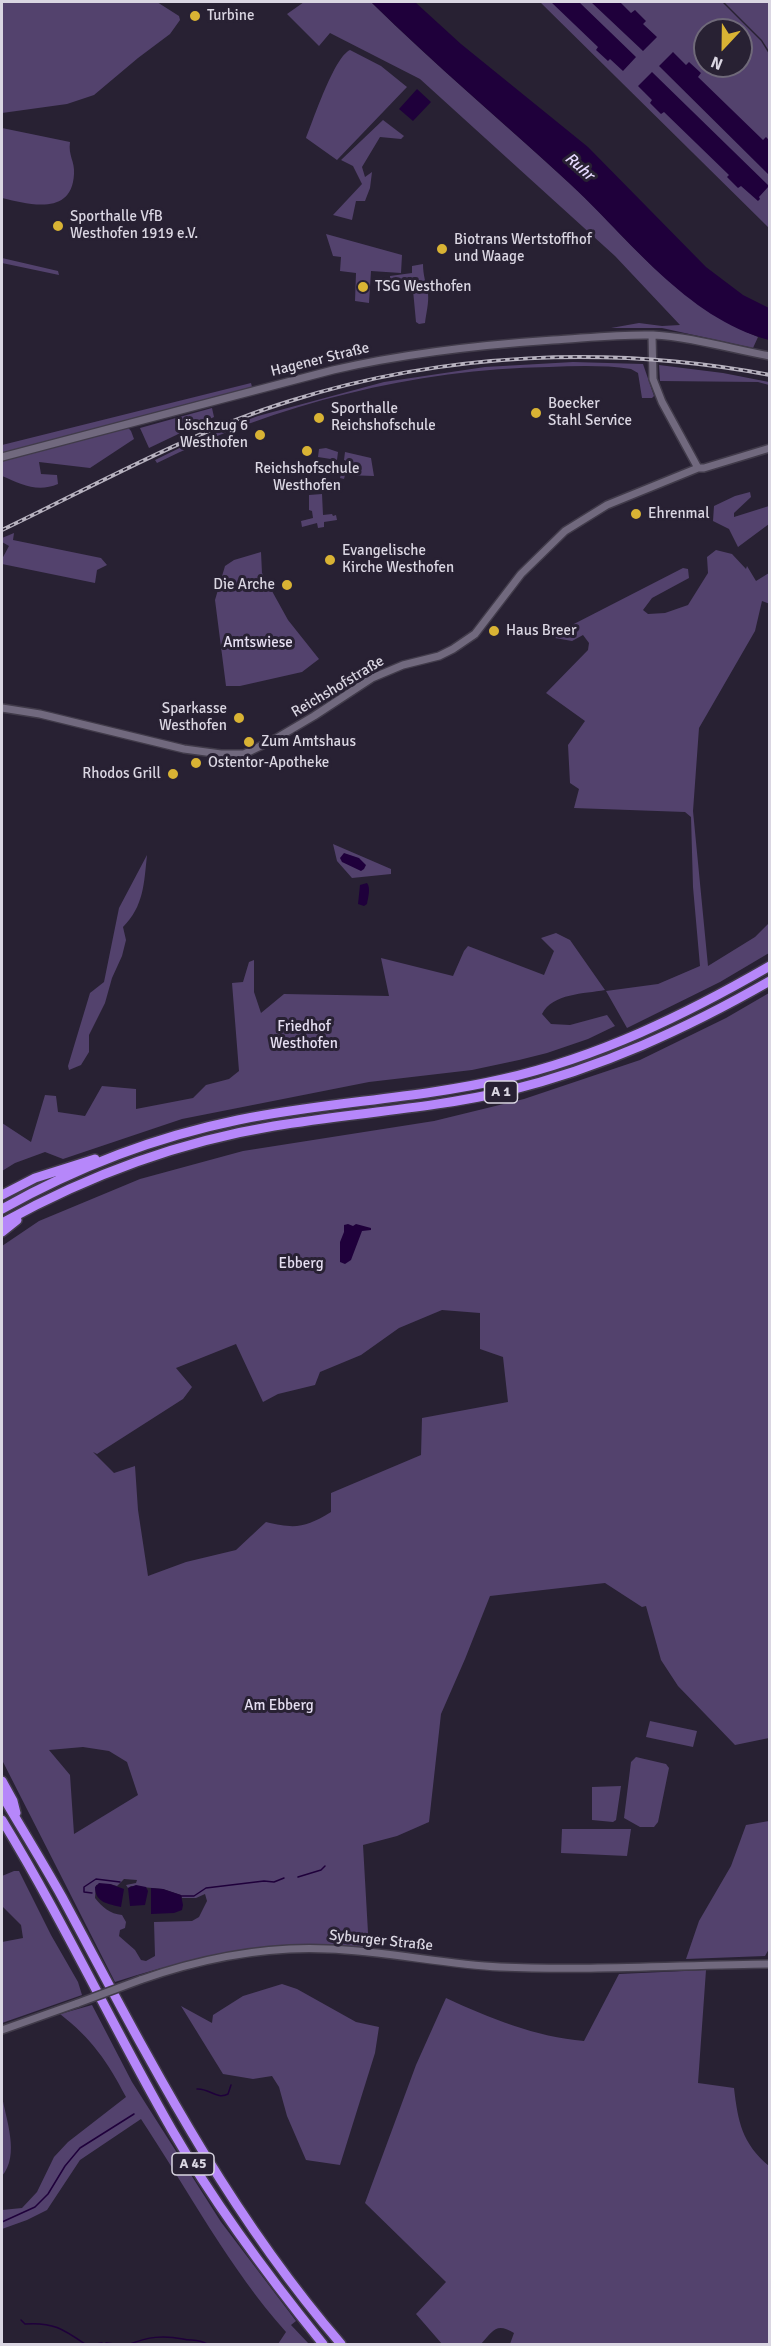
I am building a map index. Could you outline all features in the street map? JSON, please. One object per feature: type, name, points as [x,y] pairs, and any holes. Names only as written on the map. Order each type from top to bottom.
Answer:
[{"type":"highway","name":"A 1","points":[[2,1209],[33,1191],[112,1156],[164,1139],[238,1120],[437,1092],[505,1079],[554,1066],[653,1028],[770,966]]},
{"type":"highway","name":"A 1","points":[[2,1223],[40,1202],[116,1169],[157,1154],[222,1136],[274,1126],[435,1105],[558,1078],[658,1040],[770,981]]},
{"type":"highway","points":[[2,1195],[48,1173],[84,1161],[112,1156]]},
{"type":"highway","points":[[2,1232],[40,1202]]},
{"type":"highway","points":[[2,1781],[13,1801],[19,1824]]},
{"type":"highway","name":"A 45","points":[[2,1795],[60,1895],[147,2059],[223,2187],[277,2265],[341,2344]]},
{"type":"highway","name":"A 45","points":[[2,1820],[57,1913],[139,2071],[187,2155],[241,2238],[323,2344]]},
{"type":"highway","points":[[2,1828],[85,1969]]},
{"type":"street","name":"Hagener Straße","points":[[2,457],[344,368],[419,352],[490,344],[652,335],[700,342],[770,357]]},
{"type":"street","points":[[652,335],[653,379],[662,402],[698,468]]},
{"type":"street","name":"Reichshofstraße","points":[[2,708],[40,714],[184,749],[220,754],[244,754],[314,716],[372,678],[403,665],[439,656],[453,649],[481,628],[521,574],[565,531],[607,505],[698,468],[770,448]]},
{"type":"street","name":"Syburger Straße","points":[[2,2030],[181,1967],[224,1957],[300,1948],[354,1950],[477,1966],[523,1968],[770,1964]]},
{"type":"green space","points":[[2,2],[157,2],[179,16],[180,20],[170,34],[94,95],[67,104],[2,113]]},
{"type":"green space","points":[[304,2],[371,2],[579,192],[669,281],[711,312],[758,337],[753,348],[662,328],[611,328],[639,323],[662,326],[680,325],[615,256],[420,79],[330,33],[319,46],[287,14]]},
{"type":"green space","points":[[540,2],[722,2],[738,18],[693,18],[693,78],[753,78],[753,33],[769,54],[769,228]]},
{"type":"green space","points":[[724,2],[769,2],[769,51],[753,31],[753,18],[740,18]]},
{"type":"green space","points":[[350,50],[381,66],[407,87],[337,160],[306,138],[337,64]]},
{"type":"green space","points":[[383,120],[404,136],[401,139],[380,137],[362,167],[365,177],[372,172],[370,188],[365,201],[356,201],[352,220],[333,215],[362,184],[353,166],[341,160]]},
{"type":"green space","points":[[2,128],[70,142],[74,174],[66,197],[47,204],[24,203],[2,198]]},
{"type":"green space","points":[[326,234],[402,255],[401,273],[371,271],[369,303],[355,301],[356,273],[340,271],[341,257],[333,256]]},
{"type":"green space","points":[[2,258],[58,271],[59,275],[2,263]]},
{"type":"green space","points":[[423,264],[428,301],[425,323],[419,324],[416,322],[413,290],[390,289],[390,276],[412,273],[412,266]]},
{"type":"green space","points":[[573,362],[643,364],[654,396],[642,398],[638,373],[631,369],[590,366],[549,367],[499,369],[448,375],[397,383],[298,407],[250,423],[157,463],[155,460],[200,438],[258,416],[384,382],[485,367]]},
{"type":"green space","points":[[659,365],[723,373],[769,382],[769,385],[758,382],[660,381]]},
{"type":"green space","points":[[251,383],[252,387],[122,421],[131,431],[134,439],[90,468],[39,462],[41,474],[57,475],[58,484],[50,487],[36,488],[2,476],[2,445]]},
{"type":"green space","points":[[212,408],[214,417],[149,448],[140,428]]},
{"type":"green space","points":[[326,448],[338,452],[337,460],[318,457],[319,449]]},
{"type":"green space","points":[[345,452],[371,458],[374,476],[345,475],[344,479],[340,478],[342,471],[349,472],[351,467],[346,465],[347,461],[344,460]]},
{"type":"green space","points":[[750,492],[751,497],[734,513],[734,517],[769,506],[769,524],[738,547],[729,529],[713,521],[714,506]]},
{"type":"green space","points":[[322,494],[323,515],[336,515],[337,520],[324,522],[324,527],[318,528],[317,523],[302,527],[301,521],[313,518],[312,511],[309,510],[309,495]]},
{"type":"green space","points":[[14,533],[13,540],[101,558],[107,565],[97,570],[95,583],[2,564],[2,559],[9,546],[2,542],[2,538]]},
{"type":"green space","points":[[716,550],[732,554],[746,569],[747,566],[756,581],[769,573],[770,604],[762,601],[755,631],[699,728],[693,811],[708,966],[755,937],[769,923],[769,953],[720,982],[627,1028],[606,991],[658,984],[700,966],[693,887],[691,817],[685,812],[574,808],[579,789],[570,783],[568,745],[585,721],[546,693],[588,650],[589,643],[583,635],[572,641],[555,638],[570,626],[683,568],[688,569],[689,578],[652,598],[643,610],[648,614],[665,613],[688,605],[708,573],[707,557]]},
{"type":"green space","name":"Amtswiese","points":[[261,552],[262,573],[288,620],[319,659],[302,672],[240,686],[226,686],[215,600],[225,566],[234,560]]},
{"type":"green space","points":[[333,844],[391,869],[391,874],[352,878],[337,861]]},
{"type":"green space","points":[[147,855],[142,894],[135,911],[123,927],[126,940],[122,956],[112,978],[105,1003],[89,1035],[89,1052],[81,1065],[69,1070],[68,1066],[90,993],[104,982],[119,908]]},
{"type":"green space","name":"Friedhof Westhofen","points":[[556,933],[570,940],[605,990],[561,998],[547,1007],[542,1014],[551,1024],[570,1025],[607,1015],[615,1026],[588,1039],[519,1060],[472,1070],[369,1082],[182,1119],[63,1159],[45,1152],[15,1163],[2,1171],[2,1123],[31,1142],[45,1095],[56,1096],[58,1112],[85,1116],[102,1086],[136,1089],[136,1109],[193,1098],[206,1085],[229,1079],[239,1071],[232,983],[243,982],[249,962],[254,960],[254,992],[261,1013],[284,994],[389,996],[381,958],[453,976],[468,946],[544,975],[554,951],[541,938]]},
{"type":"green space","name":"Am Ebberg","points":[[769,993],[769,1738],[735,1745],[678,1686],[661,1660],[646,1606],[642,1607],[605,1583],[490,1596],[441,1714],[429,1822],[397,1836],[363,1845],[369,1950],[308,1947],[229,1954],[183,1963],[115,1982],[2,1760],[2,1246],[39,1221],[140,1179],[243,1151],[434,1121],[524,1099],[640,1060],[726,1018]],"holes":[[[442,1310],[480,1313],[480,1349],[503,1357],[508,1402],[422,1418],[421,1455],[331,1493],[331,1512],[300,1526],[266,1522],[236,1550],[186,1562],[148,1576],[138,1510],[135,1466],[114,1473],[93,1452],[97,1454],[183,1399],[192,1387],[176,1368],[236,1344],[263,1402],[278,1394],[315,1385],[320,1372],[361,1355],[399,1328]],[[83,1747],[109,1751],[127,1762],[138,1795],[74,1834],[70,1775],[49,1750]],[[124,1879],[137,1880],[136,1883],[126,1885],[128,1888],[131,1886],[163,1889],[181,1895],[182,1898],[196,1898],[205,1894],[207,1901],[199,1917],[192,1921],[154,1922],[155,1956],[146,1961],[141,1960],[135,1950],[119,1936],[126,1922],[122,1915],[107,1910],[95,1898],[96,1885],[117,1886]]]},
{"type":"green space","points":[[650,1721],[697,1731],[693,1747],[646,1737]]},
{"type":"green space","points":[[636,1757],[666,1764],[669,1768],[658,1822],[654,1827],[640,1827],[624,1818],[631,1762]]},
{"type":"green space","points":[[621,1786],[616,1820],[613,1822],[592,1820],[592,1787]]},
{"type":"green space","points":[[769,1821],[769,1949],[765,1956],[686,1959],[699,1921],[731,1866],[746,1825]]},
{"type":"green space","points":[[562,1829],[631,1829],[627,1856],[561,1853]]},
{"type":"green space","points":[[19,1871],[78,1982],[82,1995],[2,2023],[2,1942],[23,1938],[21,1925],[2,1906],[2,1876]]},
{"type":"green space","points":[[706,1970],[698,2083],[734,2088],[737,2111],[747,2140],[769,2166],[769,2344],[510,2344],[514,2333],[499,2328],[495,2329],[481,2344],[442,2344],[416,2314],[446,2282],[365,2203],[416,2065],[446,1998],[513,2026],[584,2041],[619,1974]]},
{"type":"green space","points":[[282,1984],[297,1989],[356,2022],[379,2027],[375,2053],[340,2165],[306,2160],[287,2116],[279,2087],[272,2076],[253,2079],[223,2074],[181,2006],[212,2023],[213,2015],[243,1996]]},
{"type":"green space","points":[[92,2005],[132,2082],[221,2222],[296,2321],[291,2325],[309,2344],[278,2344],[286,2332],[227,2255],[141,2119],[80,2160],[47,2210],[2,2229],[2,2210],[22,2208],[37,2192],[54,2157],[68,2142],[126,2097],[98,2051],[60,2014]]},
{"type":"green space","points":[[2,2096],[11,2148],[7,2168],[2,2176]]},
{"type":"water","name":"Ruhr","points":[[371,2],[415,2],[461,44],[588,147],[706,267],[743,295],[769,308],[769,340],[739,329],[711,314],[660,274],[568,182]]},
{"type":"water","points":[[551,2],[579,2],[636,57],[623,71],[596,50],[598,47]]},
{"type":"water","points":[[591,2],[620,2],[631,13],[635,10],[646,21],[643,24],[657,37],[643,51]]},
{"type":"water","points":[[673,52],[686,65],[689,62],[693,66],[693,78],[699,78],[763,140],[766,137],[769,140],[769,175],[659,66]]},
{"type":"water","points":[[652,72],[769,186],[758,201],[741,186],[738,188],[727,177],[729,175],[664,112],[661,114],[650,103],[652,100],[638,86]]},
{"type":"water","points":[[417,89],[431,102],[413,121],[399,109]]},
{"type":"water","points":[[344,853],[359,858],[366,865],[364,869],[361,871],[342,862],[340,858]]},
{"type":"water","points":[[367,883],[369,893],[367,904],[364,906],[358,904],[360,885]]},
{"type":"water","points":[[356,1224],[371,1228],[371,1230],[362,1231],[351,1260],[345,1264],[340,1262],[340,1242],[344,1225],[353,1226]]},
{"type":"water","points":[[99,1883],[124,1889],[121,1907],[100,1900],[95,1887]]},
{"type":"water","points":[[136,1885],[146,1887],[148,1891],[145,1905],[130,1906],[128,1888]]},
{"type":"water","points":[[151,1888],[181,1895],[182,1910],[174,1913],[151,1914]]},
{"type":"waterway","points":[[298,1877],[321,1870],[325,1866]]},
{"type":"waterway","points":[[181,1896],[194,1896],[206,1888],[264,1881],[274,1882],[284,1878]]},
{"type":"waterway","points":[[92,1893],[84,1892],[84,1887],[96,1879],[120,1882]]},
{"type":"waterway","points":[[197,2089],[220,2096],[228,2094],[231,2085]]},
{"type":"waterway","points":[[2,2222],[35,2207],[48,2194],[65,2166],[80,2148],[134,2114]]},
{"type":"waterway","points":[[21,2320],[25,2324],[50,2325],[85,2344]]},
{"type":"waterway","points":[[130,2344],[149,2338],[162,2337],[207,2344]]},
{"type":"waterway","points":[[96,2344],[102,2343]]},
{"type":"waterway","points":[[106,2343],[115,2344]]},
{"type":"railway","points":[[2,530],[144,460],[216,428],[290,401],[408,372],[468,363],[528,358],[589,357],[710,365],[770,375]]},
{"type":"place","name":"Turbine","points":[[195,16]]},
{"type":"place","name":"Sporthalle VfB Westhofen 1919 e.V.","points":[[58,226]]},
{"type":"place","name":"Biotrans Wertstoffhof und Waage","points":[[442,249]]},
{"type":"place","name":"TSG Westhofen","points":[[363,287]]},
{"type":"place","name":"Boecker Stahl Service","points":[[536,413]]},
{"type":"place","name":"Sporthalle Reichshofschule","points":[[319,418]]},
{"type":"place","name":"Löschzug 6 Westhofen","points":[[260,435]]},
{"type":"place","name":"Reichshofschule Westhofen","points":[[307,451]]},
{"type":"place","name":"Ehrenmal","points":[[636,514]]},
{"type":"place","name":"Evangelische Kirche Westhofen","points":[[330,560]]},
{"type":"place","name":"Die Arche","points":[[287,585]]},
{"type":"place","name":"Haus Breer","points":[[494,631]]},
{"type":"place","name":"Sparkasse Westhofen","points":[[239,718]]},
{"type":"place","name":"Zum Amtshaus","points":[[249,742]]},
{"type":"place","name":"Ostentor-Apotheke","points":[[196,763]]},
{"type":"place","name":"Rhodos Grill","points":[[173,774]]},
{"type":"park label","name":"Ebberg","points":[[301,1264]]}]
